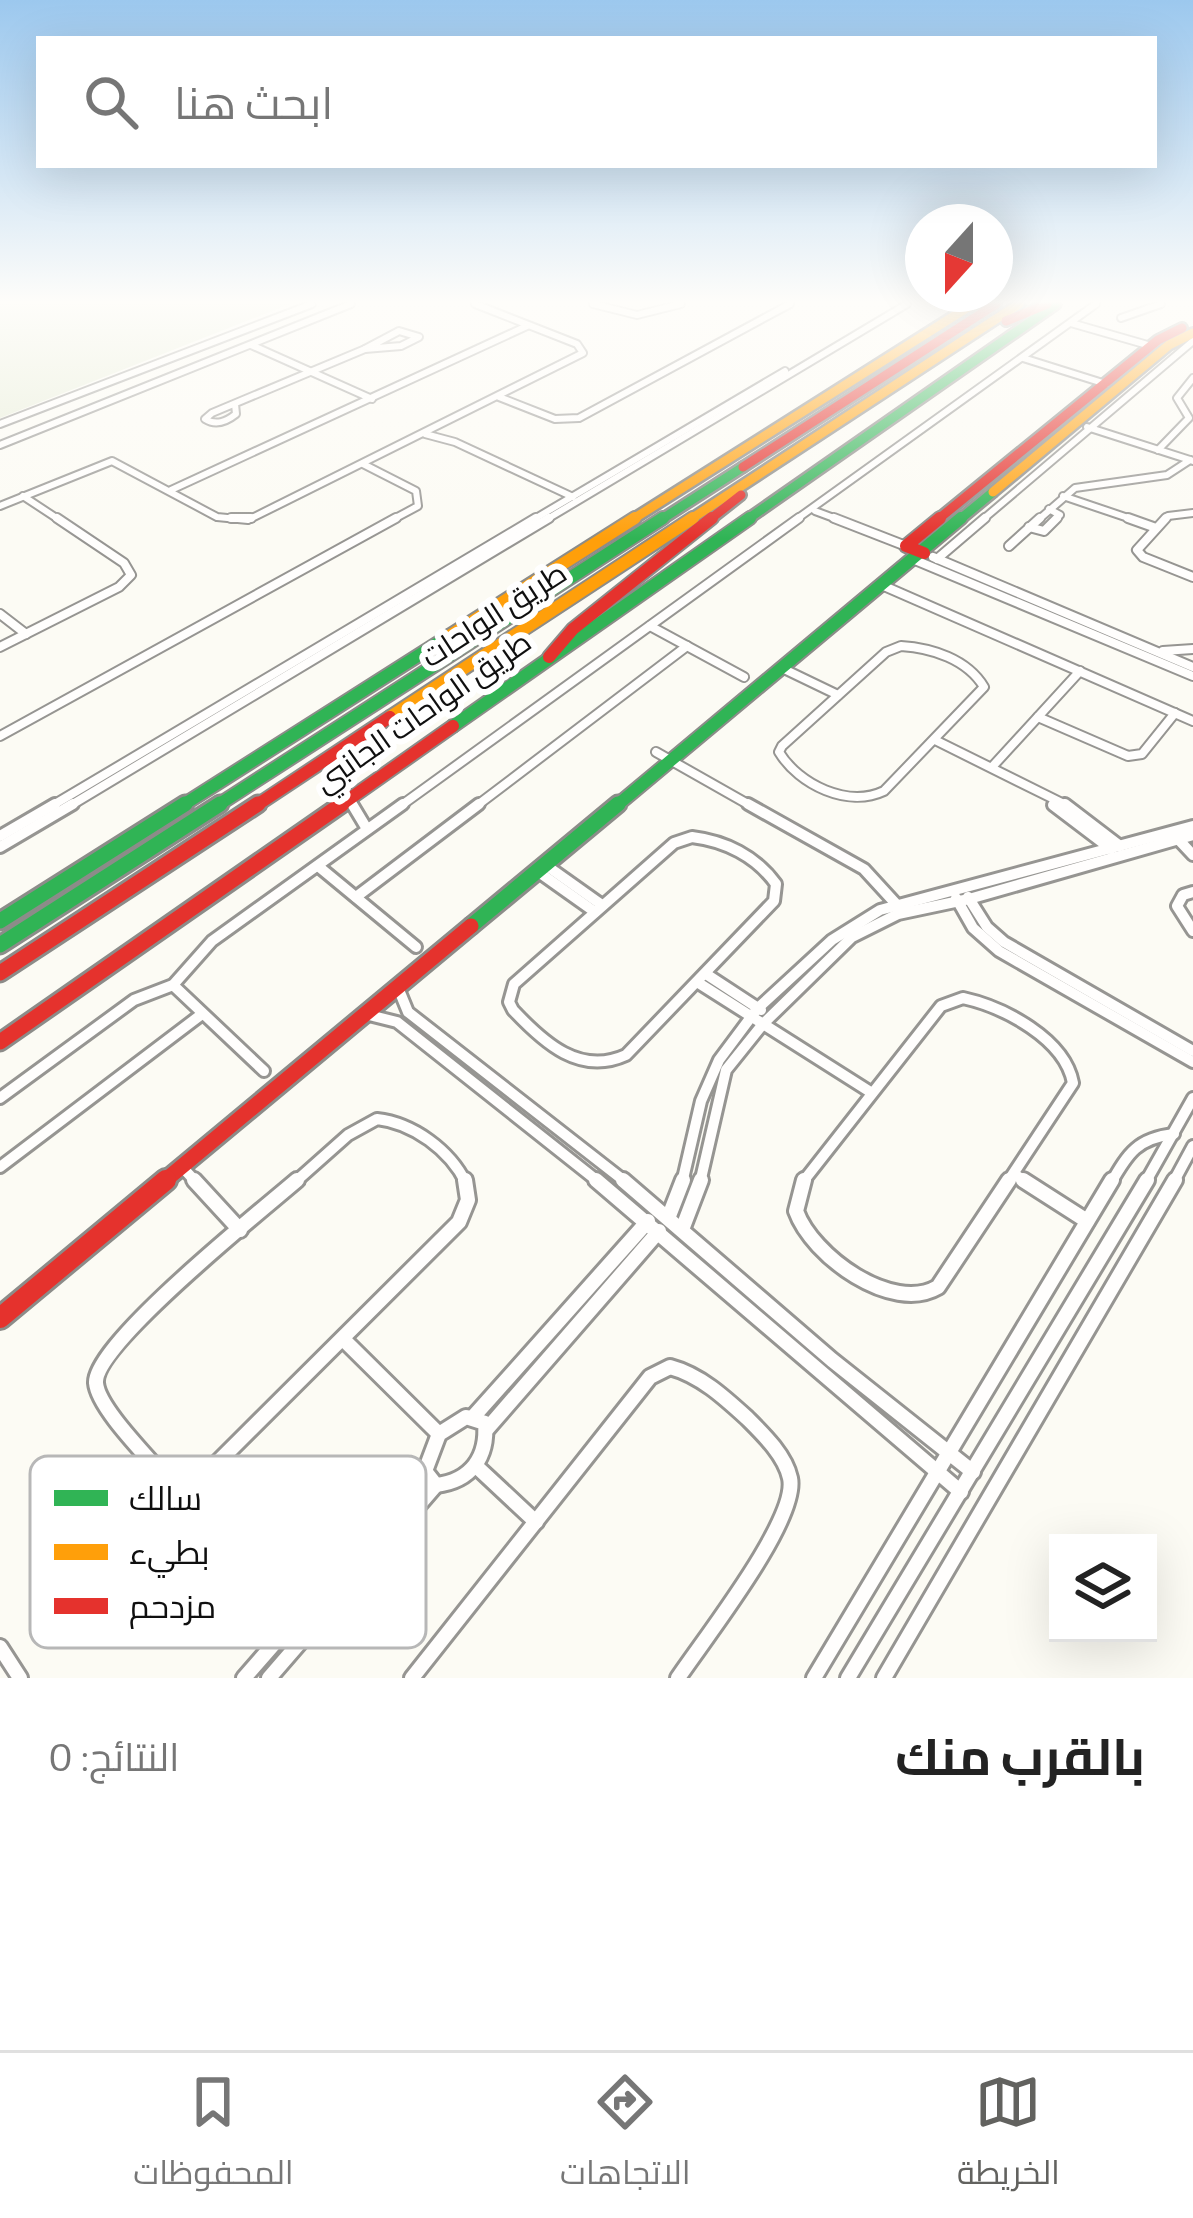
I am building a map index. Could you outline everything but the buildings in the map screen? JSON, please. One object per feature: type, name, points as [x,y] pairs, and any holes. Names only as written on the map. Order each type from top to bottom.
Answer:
[{"type":"main road","name":"طريق الواحات الجانبي","points":[[0,921],[850,382]]},
{"type":"main road","name":"طريق الواحات","points":[[0,945],[872,382]]},
{"type":"main road","name":"طريق الواحات","points":[[0,973],[899,382]]},
{"type":"main road","name":"طريق الواحات الجانبي","points":[[0,1042],[939,382]]},
{"type":"main road","points":[[0,1318],[1132,382]]},
{"type":"main road","points":[[925,557],[906,546],[1106,384]]},
{"type":"main road","points":[[868,385],[885,391]]},
{"type":"main road","points":[[549,656],[573,629],[734,502],[745,482]]},
{"type":"main road","points":[[582,570],[611,535]]},
{"type":"street","points":[[0,424],[108,382]]},
{"type":"street","points":[[0,445],[150,382]]},
{"type":"street","points":[[236,404],[236,414],[230,419],[206,421],[208,415],[288,382]]},
{"type":"street","points":[[335,382],[372,399]]},
{"type":"street","points":[[171,490],[407,382]]},
{"type":"street","points":[[0,506],[108,461],[122,463],[217,517],[241,522],[526,382]]},
{"type":"street","points":[[498,397],[555,419],[579,418],[645,382]]},
{"type":"street","points":[[754,393],[771,382]]},
{"type":"street","points":[[0,836],[773,382]]},
{"type":"street","points":[[0,1098],[134,1000],[172,985],[212,941],[990,382]]},
{"type":"street","points":[[1101,382],[1106,384]]},
{"type":"street","points":[[925,557],[1087,427],[1133,382]]},
{"type":"street","points":[[1158,450],[1189,418],[1177,398],[1190,382]]},
{"type":"street","points":[[445,423],[460,439],[577,494]]},
{"type":"street","points":[[1087,427],[1191,460]]},
{"type":"street","points":[[424,434],[455,442],[577,494]]},
{"type":"street","points":[[0,847],[577,494],[671,442]]},
{"type":"street","points":[[1009,546],[1029,527],[1044,531],[1060,515],[1049,509],[1063,496],[1093,483],[1167,475],[1191,460]]},
{"type":"street","points":[[0,736],[418,506],[416,491],[363,464]]},
{"type":"street","points":[[0,647],[119,587],[131,575],[124,563],[23,496]]},
{"type":"street","points":[[1063,496],[1156,529]]},
{"type":"street","points":[[815,511],[906,546]]},
{"type":"street","points":[[1193,512],[1171,515],[1138,552],[1193,577]]},
{"type":"street","points":[[925,557],[1156,651],[1189,671]]},
{"type":"street","points":[[925,557],[1189,671]]},
{"type":"street","points":[[884,586],[1193,721]]},
{"type":"street","points":[[0,614],[26,634]]},
{"type":"street","points":[[650,626],[744,677]]},
{"type":"street","points":[[356,897],[687,646]]},
{"type":"street","points":[[901,646],[922,648],[972,671],[984,687],[878,797],[846,798],[790,769],[779,752],[840,693],[886,652],[901,646]]},
{"type":"street","points":[[1156,651],[1193,651],[1189,671]]},
{"type":"street","points":[[787,667],[840,693]]},
{"type":"street","points":[[992,767],[1080,671]]},
{"type":"street","points":[[1038,717],[1129,756],[1142,754],[1175,713]]},
{"type":"street","points":[[933,742],[992,767],[1116,847]]},
{"type":"street","points":[[933,742],[1044,797]]},
{"type":"street","points":[[656,752],[864,869],[897,905]]},
{"type":"street","points":[[349,797],[367,830]]},
{"type":"street","points":[[669,1216],[688,1172],[709,1078],[838,933],[897,905],[961,896],[1193,826]]},
{"type":"street","points":[[682,1228],[706,1163],[720,1084],[734,1058],[761,1017],[862,930],[898,914],[1193,835]]},
{"type":"street","points":[[684,838],[716,841],[765,869],[776,884],[771,907],[617,1060],[586,1064],[566,1054],[513,1010],[510,993],[599,908],[684,838]]},
{"type":"street","points":[[1178,839],[1193,855]]},
{"type":"street","points":[[318,866],[416,947]]},
{"type":"street","points":[[543,870],[599,908]]},
{"type":"street","points":[[1193,892],[1183,895],[1177,906],[1193,932]]},
{"type":"street","points":[[961,896],[978,935],[1193,1051]]},
{"type":"street","points":[[1007,951],[1193,1062]]},
{"type":"street","points":[[702,978],[872,1093]]},
{"type":"street","points":[[172,985],[265,1071]]},
{"type":"street","points":[[399,990],[408,1012],[669,1216],[832,1360],[973,1472]]},
{"type":"street","points":[[963,998],[1060,1051],[1073,1072],[1070,1090],[938,1287],[914,1300],[884,1291],[809,1236],[795,1212],[801,1184],[872,1093],[941,1006],[963,998]]},
{"type":"street","points":[[0,1167],[202,1014]]},
{"type":"street","points":[[369,1015],[397,1022],[606,1187],[961,1492]]},
{"type":"street","points":[[848,1678],[1193,1098]]},
{"type":"street","points":[[145,1456],[99,1397],[99,1361],[121,1335],[355,1129],[377,1119],[408,1126],[460,1171],[469,1202],[459,1222],[224,1456]]},
{"type":"street","points":[[814,1678],[1131,1149],[1150,1136],[1174,1134]]},
{"type":"street","points":[[884,1678],[1131,1262],[1193,1146]]},
{"type":"street","points":[[183,1168],[240,1230]]},
{"type":"street","points":[[1014,1174],[1087,1221]]},
{"type":"street","points":[[606,1187],[616,1175]]},
{"type":"street","points":[[426,1483],[430,1448],[439,1434],[459,1419],[474,1416],[654,1226]]},
{"type":"street","points":[[430,1478],[454,1483],[476,1466],[487,1444],[487,1429],[654,1226]]},
{"type":"street","points":[[705,1272],[717,1260]]},
{"type":"street","points":[[343,1339],[439,1434]]},
{"type":"street","points":[[412,1678],[650,1377],[670,1367],[702,1379],[780,1453],[791,1481],[788,1510],[681,1676]]},
{"type":"street","points":[[474,1416],[487,1429]]},
{"type":"street","points":[[476,1466],[536,1522]]},
{"type":"street","points":[[426,1482],[430,1478]]},
{"type":"street","points":[[0,1647],[20,1678]]},
{"type":"street","points":[[244,1678],[272,1648]]},
{"type":"street","points":[[269,1678],[293,1648]]},
{"type":"green space","points":[[0,382],[91,382],[0,418]]},
{"type":"traffic: fast","points":[[453,726],[944,382]]},
{"type":"traffic: fast","points":[[0,945],[743,467]]},
{"type":"traffic: fast","points":[[471,926],[993,492]]},
{"type":"traffic: fast","points":[[0,921],[449,636]]},
{"type":"traffic: slow","points":[[449,636],[849,382]]},
{"type":"traffic: slow","points":[[390,717],[900,382]]},
{"type":"traffic: slow","points":[[993,492],[1124,382]]},
{"type":"traffic: jam","points":[[743,467],[874,382]]},
{"type":"traffic: jam","points":[[924,553],[906,546],[1106,382]]},
{"type":"traffic: jam","points":[[549,657],[573,629],[741,495]]},
{"type":"traffic: jam","points":[[0,973],[390,717]]},
{"type":"traffic: jam","points":[[0,1042],[453,726]]},
{"type":"traffic: jam","points":[[0,1318],[471,926]]}]
